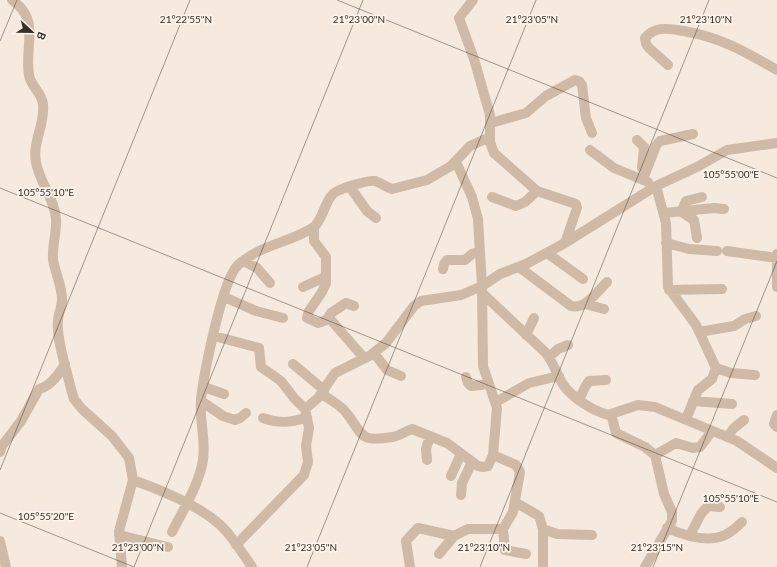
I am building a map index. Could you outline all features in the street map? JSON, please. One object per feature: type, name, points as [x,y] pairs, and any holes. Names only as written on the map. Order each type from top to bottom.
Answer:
[{"type":"street","points":[[12,0],[25,12],[29,22],[31,32],[29,75],[42,99],[44,106],[36,148],[36,162],[53,204],[56,218],[53,259],[60,284],[62,301],[58,320],[65,364],[74,399],[82,409],[112,436],[129,458],[133,480],[121,519],[119,535],[121,567]]},
{"type":"street","points":[[473,0],[462,13],[460,22],[474,59],[491,123],[491,148],[494,153],[537,191],[576,204],[577,208],[565,243]]},
{"type":"street","points":[[668,65],[646,44],[645,38],[655,30],[667,28],[713,37],[730,44],[777,70]]},
{"type":"street","points":[[491,123],[526,112],[546,96],[575,80],[579,81],[582,85],[586,118],[592,133]]},
{"type":"street","points":[[641,179],[656,146],[660,141],[693,134]]},
{"type":"street","points":[[172,532],[187,503],[203,460],[201,401],[218,315],[233,271],[260,250],[314,227],[320,220],[332,195],[336,191],[374,181],[387,188],[397,189],[427,180],[456,162],[470,146],[490,136]]},
{"type":"street","points":[[637,140],[643,144],[645,150],[641,179]]},
{"type":"street","points":[[263,418],[277,423],[297,421],[306,413],[323,392],[331,377],[335,373],[374,353],[386,343],[414,306],[421,300],[461,295],[482,290],[500,274],[519,267],[547,253],[655,187],[697,167],[727,150],[777,143]]},
{"type":"street","points":[[590,150],[614,168],[641,179],[655,187],[664,213],[667,282],[669,290],[693,320],[716,368],[712,379],[698,390],[686,419]]},
{"type":"street","points":[[293,364],[344,410],[365,438],[372,440],[394,437],[412,429],[451,446],[472,462],[483,467],[488,466],[494,455],[497,430],[496,402],[485,384],[483,366],[482,290],[480,252],[475,208],[472,197],[456,162]]},
{"type":"street","points":[[350,187],[367,211],[376,218]]},
{"type":"street","points":[[492,197],[516,206],[526,202],[537,191]]},
{"type":"street","points":[[681,211],[686,201],[702,197]]},
{"type":"street","points":[[664,213],[714,208],[724,209]]},
{"type":"street","points":[[681,211],[694,220],[697,238]]},
{"type":"street","points":[[314,227],[314,241],[326,257],[325,288],[309,311],[306,318],[318,323],[327,319],[331,313],[346,303],[354,306]]},
{"type":"street","points":[[666,243],[689,249],[722,251],[777,258]]},
{"type":"street","points":[[443,269],[447,260],[464,260],[472,254],[480,252]]},
{"type":"street","points":[[547,253],[583,279]]},
{"type":"street","points":[[777,254],[777,287]]},
{"type":"street","points":[[244,261],[256,268],[270,283]]},
{"type":"street","points":[[519,267],[571,306],[577,307],[585,304],[607,282]]},
{"type":"street","points":[[303,287],[325,277]]},
{"type":"street","points":[[669,290],[722,289]]},
{"type":"street","points":[[482,290],[549,357],[565,388],[579,400],[601,413],[611,414],[646,405],[686,419],[727,437],[745,446],[777,468]]},
{"type":"street","points":[[224,297],[256,311],[283,318]]},
{"type":"street","points":[[585,304],[604,309]]},
{"type":"street","points":[[699,332],[734,326],[745,319],[756,316]]},
{"type":"street","points":[[526,335],[534,318]]},
{"type":"street","points":[[327,319],[333,321],[364,358]]},
{"type":"street","points":[[214,336],[259,348],[261,367],[281,381],[306,413],[309,428],[306,452],[308,462],[304,475],[236,545]]},
{"type":"street","points":[[549,357],[558,349],[568,344]]},
{"type":"street","points":[[374,353],[387,370],[401,376]]},
{"type":"street","points":[[0,452],[2,446],[21,422],[39,389],[45,387],[54,380],[65,364]]},
{"type":"street","points":[[716,368],[731,373],[755,375]]},
{"type":"street","points":[[496,402],[528,383],[559,376]]},
{"type":"street","points":[[466,377],[471,386],[485,384]]},
{"type":"street","points":[[579,400],[587,383],[593,380],[606,380]]},
{"type":"street","points":[[204,387],[224,394]]},
{"type":"street","points":[[201,401],[229,419],[235,420],[246,413]]},
{"type":"street","points":[[693,401],[732,404]]},
{"type":"street","points":[[611,414],[616,433],[645,447],[655,455],[664,494],[672,516],[645,567]]},
{"type":"street","points":[[777,415],[774,424],[777,427]]},
{"type":"street","points":[[727,437],[734,428],[744,420]]},
{"type":"street","points":[[655,455],[676,443],[692,448],[700,447],[712,431]]},
{"type":"street","points":[[426,460],[426,450],[430,436]]},
{"type":"street","points":[[451,476],[461,454]]},
{"type":"street","points":[[494,455],[512,463],[519,468],[520,472],[515,502],[509,520],[503,529],[505,550],[526,554]]},
{"type":"street","points":[[461,495],[462,483],[472,462]]},
{"type":"street","points":[[133,480],[166,492],[187,503],[220,524],[252,567]]},
{"type":"street","points":[[515,502],[539,516],[543,529],[542,567]]},
{"type":"street","points":[[690,535],[701,514],[708,506],[720,507]]},
{"type":"street","points":[[667,528],[690,535],[715,539],[729,533],[742,522]]},
{"type":"street","points":[[410,567],[406,541],[414,531],[423,528],[454,536]]},
{"type":"street","points":[[439,554],[454,536],[468,529],[503,529]]},
{"type":"street","points":[[543,529],[558,534],[592,534]]},
{"type":"street","points":[[119,535],[168,547]]},
{"type":"street","points":[[0,541],[6,567]]}]
